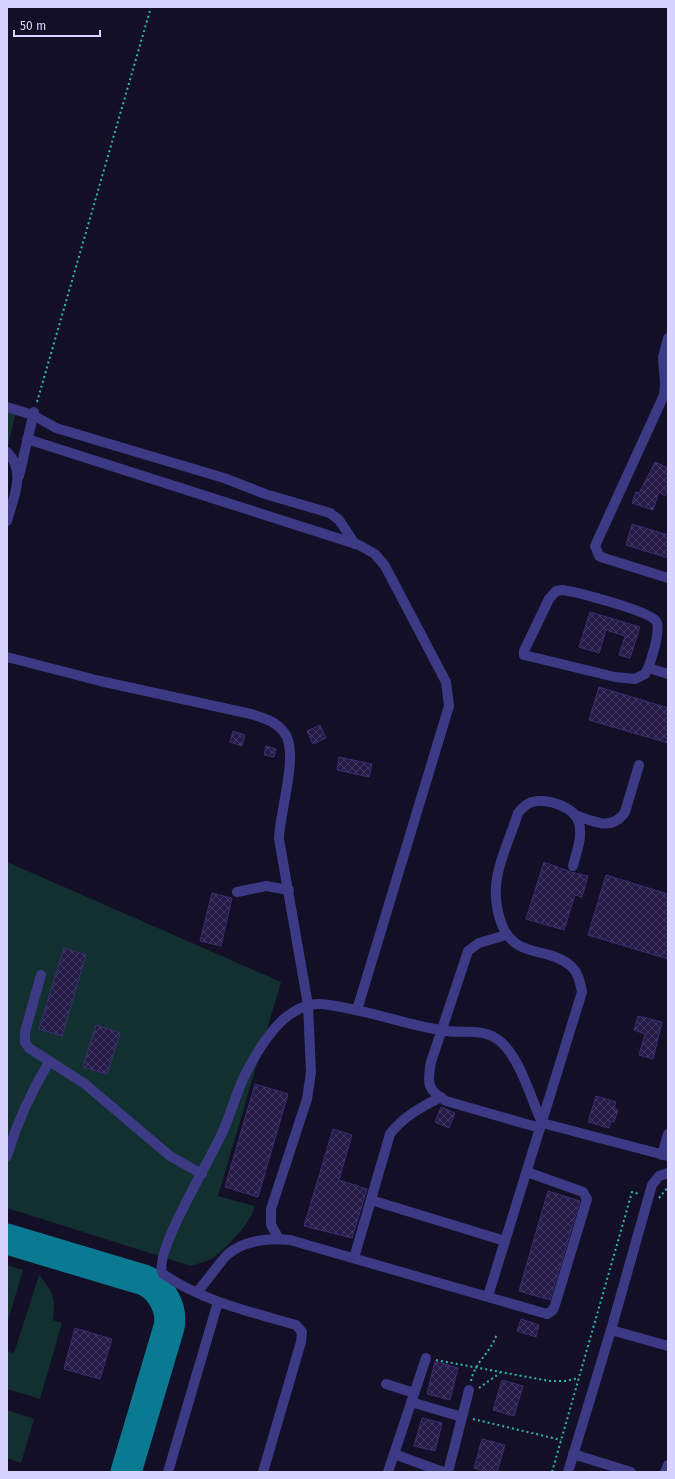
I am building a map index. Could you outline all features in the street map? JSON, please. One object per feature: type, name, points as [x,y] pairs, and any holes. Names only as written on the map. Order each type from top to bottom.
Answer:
[{"type":"lane","points":[[668,338],[663,357],[665,384],[664,394],[596,546],[599,556],[668,578]]},
{"type":"lane","points":[[7,407],[33,413],[56,428],[224,478],[265,494],[330,513],[339,520],[355,544]]},
{"type":"lane","points":[[7,521],[33,413]]},
{"type":"lane","points":[[27,439],[355,544],[375,554],[385,566],[446,682],[449,698],[445,720],[357,1010]]},
{"type":"lane","points":[[7,452],[14,462],[18,477]]},
{"type":"lane","points":[[562,590],[651,616],[656,621],[659,629],[649,668],[643,676],[628,679],[537,659],[523,654],[549,599],[556,591],[562,590]]},
{"type":"lane","points":[[7,657],[100,681],[251,714],[278,725],[285,732],[290,748],[290,771],[279,826],[281,853],[289,890],[308,1005],[311,1049],[310,1089],[271,1209],[271,1225],[279,1239]]},
{"type":"lane","points":[[649,668],[668,674]]},
{"type":"lane","points":[[488,1296],[582,992],[580,979],[573,968],[563,960],[521,946],[512,942],[506,935],[497,910],[496,884],[518,813],[524,806],[532,802],[553,802],[570,810],[576,815],[598,823],[607,824],[621,819],[625,812],[639,765]]},
{"type":"lane","points":[[573,866],[581,832],[576,815]]},
{"type":"lane","points":[[237,892],[266,886],[289,890]]},
{"type":"lane","points":[[506,935],[479,943],[468,951],[431,1062],[428,1076],[430,1087],[435,1094],[440,1098],[541,1126],[665,1156],[668,1134]]},
{"type":"lane","points":[[41,975],[24,1038],[29,1048],[49,1062],[80,1080],[170,1156],[202,1174]]},
{"type":"lane","points":[[263,1472],[301,1342],[302,1332],[296,1325],[218,1302],[163,1274],[160,1266],[175,1225],[223,1132],[239,1087],[258,1052],[285,1018],[308,1005],[320,1004],[357,1010],[441,1031],[479,1032],[492,1035],[509,1051],[516,1063],[541,1126]]},
{"type":"lane","points":[[7,1156],[16,1126],[24,1108],[49,1062]]},
{"type":"lane","points":[[354,1258],[390,1134],[408,1116],[440,1098]]},
{"type":"lane","points":[[197,1292],[227,1256],[255,1241],[279,1239],[290,1240],[354,1258],[542,1313],[550,1313],[555,1304],[586,1205],[586,1195],[583,1192],[527,1172]]},
{"type":"lane","points":[[568,1472],[611,1330],[652,1185],[660,1176],[668,1173]]},
{"type":"lane","points":[[371,1200],[505,1241]]},
{"type":"lane","points":[[168,1472],[218,1302]]},
{"type":"lane","points":[[611,1330],[668,1346]]},
{"type":"lane","points":[[388,1472],[426,1358]]},
{"type":"lane","points":[[386,1384],[413,1398],[462,1417]]},
{"type":"lane","points":[[448,1472],[468,1394]]},
{"type":"lane","points":[[394,1454],[443,1472]]},
{"type":"lane","points":[[573,1454],[631,1472]]},
{"type":"lane","points":[[666,1472],[668,1465]]},
{"type":"path","points":[[33,413],[151,7]]},
{"type":"path","points":[[552,1472],[632,1192]]},
{"type":"path","points":[[468,1394],[474,1367],[494,1343],[497,1333]]},
{"type":"path","points":[[426,1358],[549,1381],[565,1381],[579,1378]]},
{"type":"path","points":[[468,1394],[501,1372]]},
{"type":"path","points":[[462,1417],[561,1440]]},
{"type":"green space","points":[[7,405],[17,408],[7,450]]},
{"type":"green space","points":[[7,862],[281,982],[218,1196],[254,1206],[253,1212],[237,1236],[222,1251],[209,1260],[191,1266],[7,1208]]},
{"type":"green space","points":[[7,1265],[23,1270],[7,1324]]},
{"type":"green space","points":[[39,1275],[48,1286],[54,1301],[53,1320],[62,1323],[40,1399],[7,1389],[7,1351],[14,1353]]},
{"type":"green space","points":[[7,1410],[34,1419],[21,1463],[7,1458]]},
{"type":"building","points":[[655,462],[668,468],[668,490],[665,496],[659,492],[653,510],[632,503],[636,492],[639,493]]},
{"type":"building","points":[[632,524],[668,535],[668,558],[626,545]]},
{"type":"building","points":[[590,612],[640,627],[630,658],[619,655],[625,636],[606,630],[599,653],[579,647]]},
{"type":"building","points":[[599,687],[668,708],[668,743],[589,720]]},
{"type":"building","points":[[320,725],[326,738],[313,744],[307,731]]},
{"type":"building","points":[[233,731],[245,735],[242,746],[230,742]]},
{"type":"building","points":[[266,746],[276,749],[274,757],[264,755]]},
{"type":"building","points":[[339,757],[372,764],[369,777],[337,770]]},
{"type":"building","points":[[544,862],[571,872],[588,876],[582,897],[575,895],[564,930],[526,919]]},
{"type":"building","points":[[606,875],[668,894],[668,959],[588,935]]},
{"type":"building","points":[[212,893],[232,898],[221,946],[200,941]]},
{"type":"building","points":[[64,948],[86,955],[62,1036],[39,1029]]},
{"type":"building","points":[[638,1016],[662,1022],[653,1059],[639,1055],[645,1034],[634,1030]]},
{"type":"building","points":[[96,1025],[120,1033],[107,1074],[83,1067]]},
{"type":"building","points":[[255,1084],[288,1094],[258,1197],[225,1187]]},
{"type":"building","points":[[596,1096],[616,1102],[614,1109],[618,1110],[614,1122],[611,1121],[609,1128],[588,1122]]},
{"type":"building","points":[[441,1107],[455,1113],[449,1128],[435,1122]]},
{"type":"building","points":[[333,1129],[352,1135],[339,1180],[367,1189],[352,1238],[304,1226]]},
{"type":"building","points":[[548,1191],[580,1201],[550,1300],[519,1291]]},
{"type":"building","points":[[521,1319],[539,1325],[536,1337],[517,1331]]},
{"type":"building","points":[[75,1328],[112,1339],[100,1379],[64,1369]]},
{"type":"building","points":[[435,1361],[458,1368],[450,1400],[427,1394]]},
{"type":"building","points":[[502,1380],[523,1386],[514,1416],[493,1410]]},
{"type":"building","points":[[422,1418],[442,1423],[435,1451],[414,1446]]},
{"type":"building","points":[[482,1439],[505,1445],[497,1472],[488,1472],[474,1468]]},
{"type":"taxiway","points":[[7,1239],[144,1280],[156,1288],[164,1299],[169,1313],[169,1327],[126,1472]]}]
